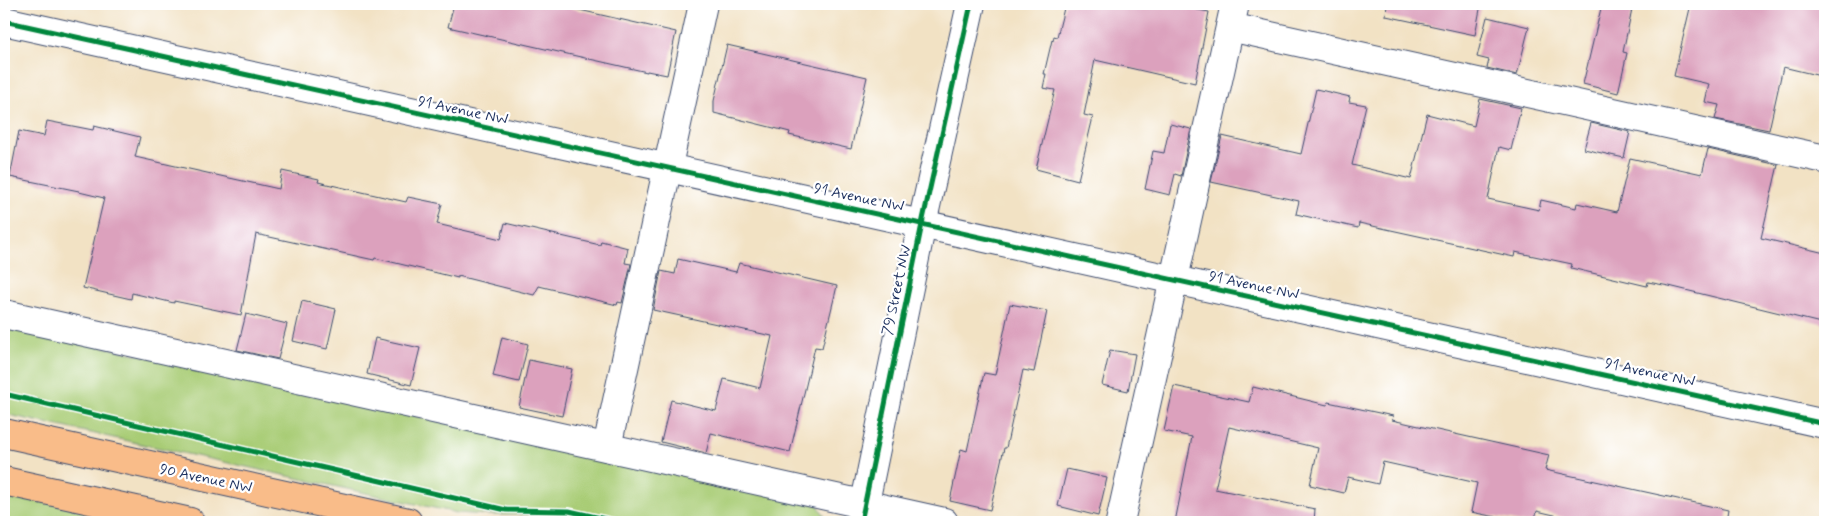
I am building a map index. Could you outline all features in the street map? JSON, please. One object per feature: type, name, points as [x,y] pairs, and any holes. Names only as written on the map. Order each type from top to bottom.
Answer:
[{"type":"main road","name":"90 Avenue NW","points":[[4,433],[408,522]]},
{"type":"main road","points":[[4,481],[190,522]]},
{"type":"street","points":[[607,447],[704,4]]},
{"type":"street","name":"79 Street NW","points":[[863,514],[922,224],[971,4]]},
{"type":"street","points":[[1120,522],[1232,15],[1825,159]]},
{"type":"street","name":"91 Avenue NW","points":[[4,21],[1825,424]]},
{"type":"street","points":[[4,314],[607,447],[863,514],[944,522]]},
{"type":"green space","points":[[4,325],[818,505],[824,515],[821,522],[581,522],[544,515],[457,513],[4,414]]},
{"type":"green space","points":[[4,493],[137,522],[4,522]]},
{"type":"building","points":[[454,4],[553,4],[676,32],[667,75],[448,27]]},
{"type":"building","points":[[1065,4],[1167,4],[1209,12],[1195,83],[1095,60],[1084,115],[1093,117],[1078,180],[1036,169],[1055,90],[1043,88],[1046,74],[1044,74],[1052,40],[1054,36],[1057,37]]},
{"type":"building","points":[[1387,4],[1481,4],[1475,35],[1386,16]]},
{"type":"building","points":[[1602,4],[1633,4],[1623,52],[1627,53],[1618,93],[1583,84]]},
{"type":"building","points":[[1691,4],[1825,4],[1825,77],[1783,67],[1769,130],[1715,119],[1719,105],[1705,102],[1709,84],[1674,76]]},
{"type":"building","points":[[1487,17],[1529,27],[1517,75],[1487,68],[1489,60],[1477,57]]},
{"type":"building","points":[[727,45],[867,77],[851,149],[789,135],[790,132],[714,113],[714,101]]},
{"type":"building","points":[[1316,89],[1350,97],[1349,102],[1366,105],[1352,165],[1411,179],[1427,114],[1474,126],[1480,99],[1521,108],[1511,150],[1499,147],[1488,199],[1539,210],[1541,200],[1576,208],[1577,203],[1617,212],[1630,158],[1702,174],[1708,149],[1778,165],[1761,238],[1825,253],[1825,324],[1669,286],[1648,282],[1647,286],[1571,268],[1572,264],[1515,252],[1514,257],[1359,223],[1358,228],[1296,214],[1299,201],[1211,182],[1222,136],[1301,154]]},
{"type":"building","points":[[47,121],[93,130],[94,126],[140,137],[135,157],[279,189],[282,171],[319,179],[318,182],[406,202],[408,197],[442,204],[437,224],[501,239],[505,223],[600,245],[601,241],[628,248],[625,263],[631,264],[622,303],[618,302],[617,305],[539,286],[534,295],[458,276],[458,278],[375,258],[374,260],[256,234],[241,315],[132,293],[131,299],[83,288],[104,198],[10,177],[19,131],[44,136]]},
{"type":"building","points":[[1591,123],[1630,132],[1624,158],[1584,149]]},
{"type":"building","points":[[1170,124],[1191,129],[1181,176],[1175,174],[1170,195],[1145,189],[1153,151],[1164,153]]},
{"type":"building","points":[[678,259],[736,272],[739,263],[837,286],[822,348],[815,347],[790,452],[711,433],[706,453],[661,442],[671,400],[716,411],[724,379],[760,388],[772,336],[653,310],[661,271],[675,274]]},
{"type":"building","points":[[302,301],[336,309],[327,349],[293,341]]},
{"type":"building","points":[[1010,304],[1047,311],[1034,372],[1023,370],[990,510],[950,501],[961,449],[967,451],[984,373],[995,375]]},
{"type":"building","points":[[246,314],[287,324],[278,359],[237,350]]},
{"type":"building","points":[[502,337],[528,344],[519,382],[493,376]]},
{"type":"building","points":[[375,338],[420,348],[411,385],[367,374]]},
{"type":"building","points":[[1110,350],[1135,354],[1128,391],[1102,385]]},
{"type":"building","points":[[529,360],[572,369],[562,416],[519,407]]},
{"type":"building","points":[[1174,386],[1249,402],[1253,387],[1327,405],[1328,402],[1393,416],[1392,420],[1549,455],[1545,470],[1728,510],[1726,522],[1584,522],[1537,511],[1534,522],[1521,522],[1471,512],[1477,483],[1383,462],[1378,484],[1348,477],[1344,493],[1310,485],[1318,448],[1229,427],[1215,489],[1315,509],[1314,522],[1175,522],[1192,437],[1164,431]]},
{"type":"building","points":[[1067,469],[1107,478],[1098,516],[1058,506]]},
{"type":"cycle path","points":[[861,522],[922,224],[971,4]]},
{"type":"cycle path","points":[[4,21],[1825,424]]},
{"type":"cycle path","points":[[4,394],[506,510],[569,511],[619,522]]}]
